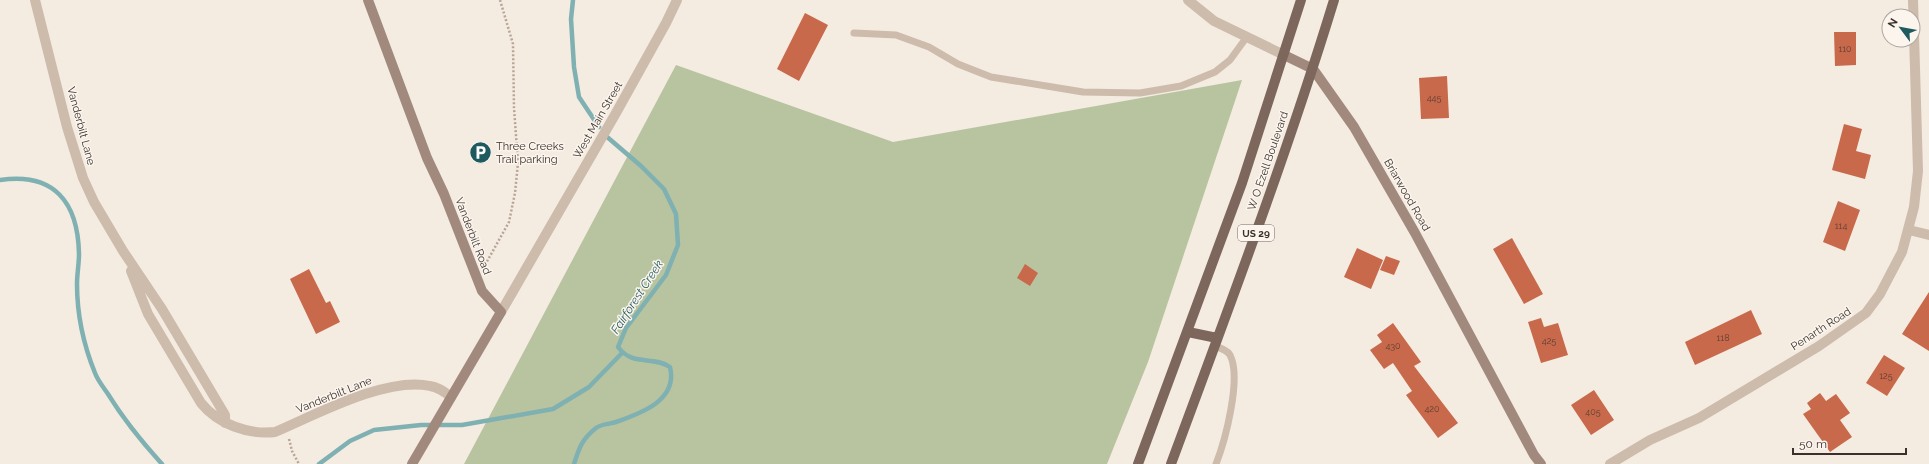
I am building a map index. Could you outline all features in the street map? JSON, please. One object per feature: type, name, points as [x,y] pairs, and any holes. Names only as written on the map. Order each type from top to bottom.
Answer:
[{"type":"main road","name":"W O Ezell Boulevard","points":[[1138,464],[1242,183],[1301,0]]},
{"type":"main road","name":"W O Ezell Boulevard","points":[[1170,464],[1242,274],[1313,69],[1334,0]]},
{"type":"main road","points":[[1188,332],[1216,342]]},
{"type":"street","name":"Vanderbilt Lane","points":[[35,0],[74,153],[94,202],[123,251],[182,342],[225,415],[225,423]]},
{"type":"street","name":"Vanderbilt Road","points":[[368,0],[427,158],[444,194],[482,291],[501,312]]},
{"type":"street","name":"West Main Street","points":[[501,312],[616,113],[666,23],[677,0]]},
{"type":"street","name":"Briarwood Road","points":[[1188,0],[1214,21],[1246,38],[1313,69],[1354,127],[1407,219],[1533,459],[1541,464]]},
{"type":"street","name":"Penarth Road","points":[[1610,464],[1650,440],[1681,427],[1717,408],[1819,346],[1866,313],[1892,274],[1909,230],[1914,207],[1918,171],[1913,0]]},
{"type":"street","points":[[1909,230],[1929,235]]},
{"type":"street","name":"Vanderbilt Lane","points":[[123,251],[148,314],[201,403],[208,411],[225,423],[259,433],[275,432],[350,400],[386,388],[423,384],[438,388],[450,399]]},
{"type":"street","points":[[412,464],[501,312]]},
{"type":"lane","points":[[854,33],[896,35],[929,47],[958,64],[991,77],[1083,92],[1140,93],[1181,86],[1215,72],[1230,60],[1246,38]]},
{"type":"lane","points":[[1216,342],[1230,356],[1234,377],[1230,411],[1216,464]]},
{"type":"path","points":[[485,269],[486,262],[509,222],[515,193],[518,159],[514,108],[513,44],[500,0]]},
{"type":"path","points":[[505,162],[518,159]]},
{"type":"path","points":[[286,428],[298,463]]},
{"type":"green space","points":[[676,65],[893,142],[1242,80],[1148,362],[1107,464],[464,464]]},
{"type":"building","points":[[805,13],[828,25],[799,81],[777,69]]},
{"type":"building","points":[[1834,32],[1856,32],[1856,65],[1835,66]]},
{"type":"building","points":[[1447,76],[1449,118],[1421,119],[1419,78]]},
{"type":"building","points":[[1844,124],[1862,129],[1856,151],[1871,155],[1865,179],[1832,170]]},
{"type":"building","points":[[1838,201],[1860,210],[1845,251],[1823,242]]},
{"type":"building","points":[[1512,238],[1543,294],[1524,304],[1493,249]]},
{"type":"building","points":[[1357,248],[1383,260],[1371,289],[1344,277]]},
{"type":"building","points":[[1386,256],[1400,261],[1394,275],[1380,270]]},
{"type":"building","points":[[1025,264],[1038,273],[1030,286],[1017,278]]},
{"type":"building","points":[[309,269],[326,303],[330,301],[340,322],[316,334],[290,279]]},
{"type":"building","points":[[1929,292],[1929,351],[1902,334]]},
{"type":"building","points":[[1751,310],[1762,334],[1695,365],[1685,342]]},
{"type":"building","points":[[1541,318],[1544,327],[1558,323],[1568,355],[1541,363],[1528,322]]},
{"type":"building","points":[[1393,323],[1421,362],[1414,366],[1458,423],[1438,438],[1406,395],[1412,391],[1393,363],[1384,369],[1370,350],[1382,342],[1377,335]]},
{"type":"building","points":[[1884,355],[1905,368],[1887,396],[1866,383]]},
{"type":"building","points":[[1594,390],[1614,420],[1591,435],[1571,405]]},
{"type":"building","points":[[1820,393],[1826,401],[1836,394],[1850,413],[1840,420],[1852,437],[1830,452],[1803,414],[1811,409],[1807,403]]},
{"type":"waterway","name":"Fairforest Creek","points":[[573,0],[571,19],[574,67],[579,97],[599,127]]},
{"type":"waterway","name":"Fairforest Creek","points":[[574,464],[582,444],[591,432],[598,427],[637,414],[656,404],[669,388],[671,378],[670,367],[656,362],[630,357],[618,347],[626,328],[666,275],[678,245],[676,214],[664,189],[641,166],[606,136]]},
{"type":"waterway","name":"Fairforest Creek","points":[[0,180],[19,179],[35,181],[48,186],[59,194],[68,206],[74,219],[78,236],[78,307],[84,341],[91,363],[98,379],[120,413],[162,464]]},
{"type":"waterway","name":"Fairforest Creek","points":[[319,464],[350,441],[374,430],[421,425],[462,425],[553,409],[589,387],[622,353]]},
{"type":"place","name":"Three Creeks Trail parking","points":[[480,152]]}]
